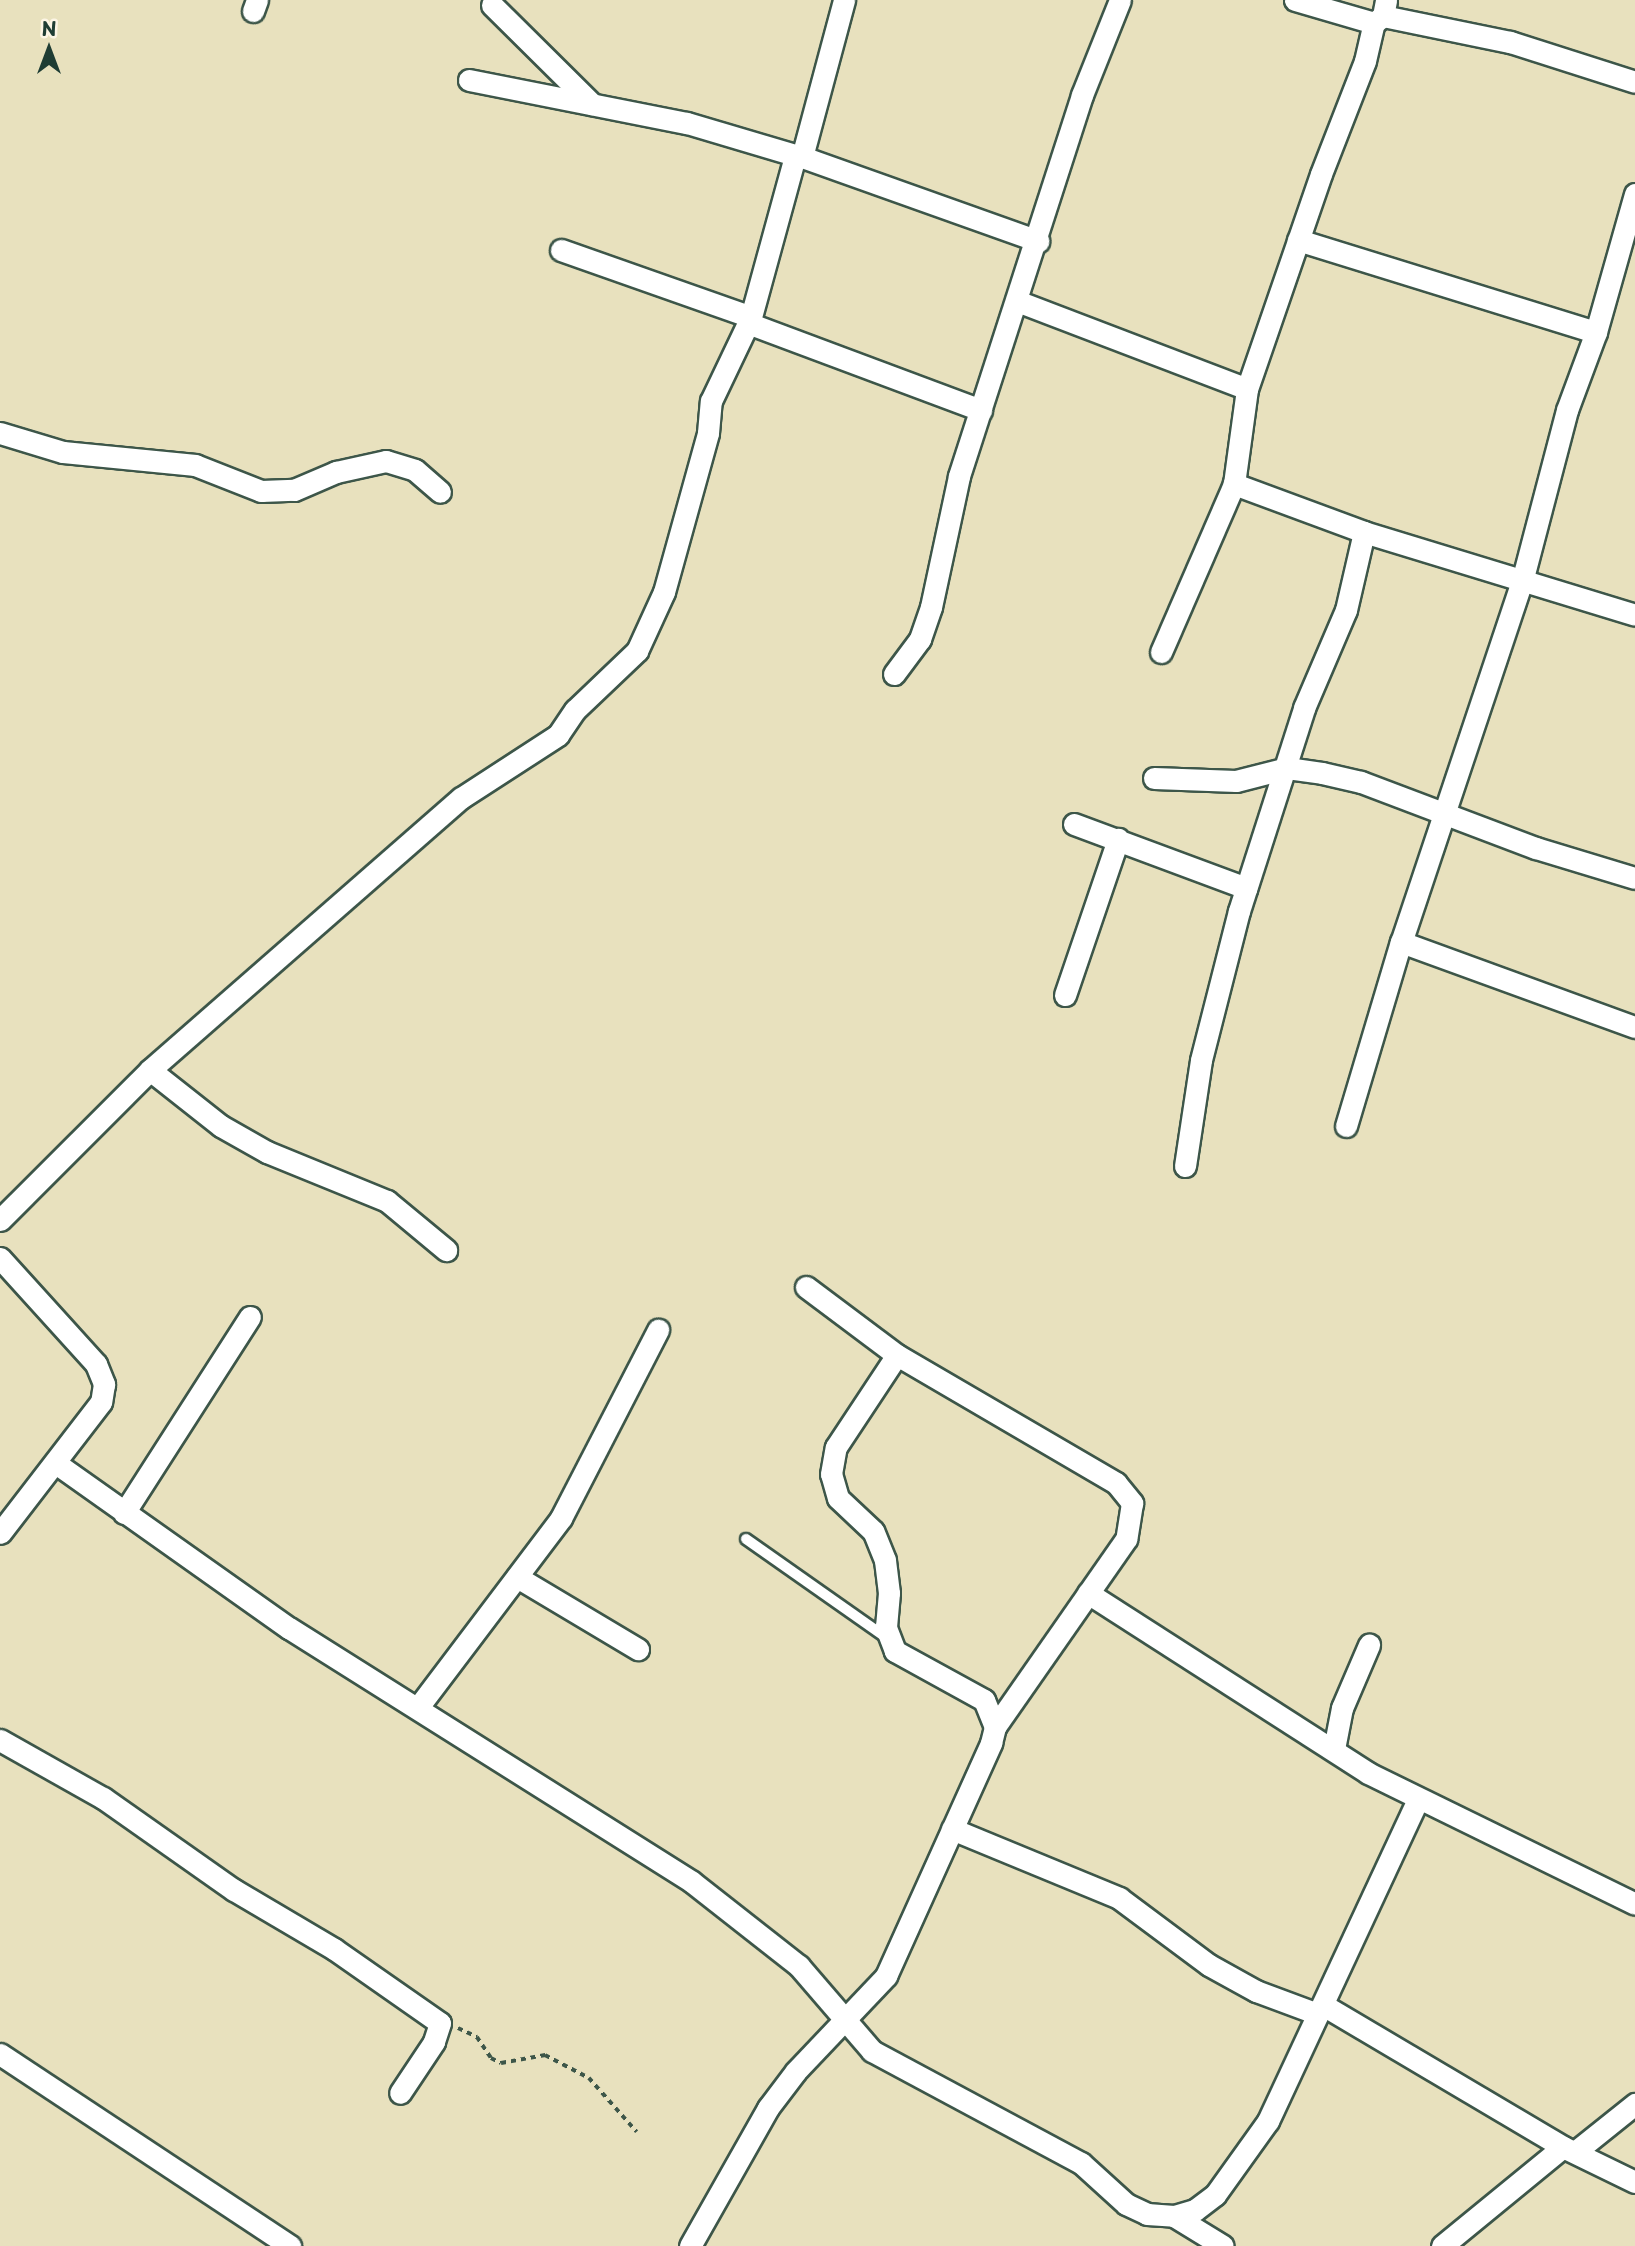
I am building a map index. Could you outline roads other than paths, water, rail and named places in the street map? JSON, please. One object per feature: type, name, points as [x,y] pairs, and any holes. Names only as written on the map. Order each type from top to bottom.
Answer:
[{"type":"street","points":[[0,1220],[150,1070],[461,798],[558,735],[575,710],[637,651],[664,592],[708,433],[711,401],[750,320],[844,0]]},
{"type":"street","points":[[894,674],[920,639],[931,607],[959,476],[1038,241],[1082,95],[1120,0]]},
{"type":"street","points":[[1294,0],[1381,13],[1510,43],[1635,82]]},
{"type":"street","points":[[492,5],[593,106]]},
{"type":"street","points":[[1161,652],[1234,484],[1247,389],[1381,13]]},
{"type":"street","points":[[468,80],[687,123],[798,157],[1038,241]]},
{"type":"street","points":[[1346,1126],[1429,852],[1447,813],[1523,578],[1567,410],[1597,332],[1635,194]]},
{"type":"street","points":[[1298,240],[1597,332]]},
{"type":"street","points":[[561,250],[750,320],[981,411]]},
{"type":"street","points":[[1017,301],[1247,389]]},
{"type":"street","points":[[0,433],[63,452],[195,465],[261,491],[294,490],[336,472],[386,461],[415,470],[440,492]]},
{"type":"street","points":[[1234,484],[1364,532],[1523,578],[1635,615]]},
{"type":"street","points":[[1185,1166],[1202,1060],[1246,888],[1287,768],[1304,708],[1346,610],[1364,532]]},
{"type":"street","points":[[1154,778],[1236,781],[1287,768],[1361,782],[1536,848],[1635,878]]},
{"type":"street","points":[[1074,824],[1246,888]]},
{"type":"street","points":[[1065,995],[1118,839]]},
{"type":"street","points":[[1401,942],[1635,1027]]},
{"type":"street","points":[[150,1070],[221,1126],[267,1152],[387,1201],[446,1250]]},
{"type":"street","points":[[0,1258],[96,1364],[104,1384],[101,1402],[57,1464],[21,1501],[0,1533]]},
{"type":"street","points":[[690,2246],[768,2108],[843,2019],[886,1976],[952,1829],[984,1767],[995,1727],[1126,1539],[1134,1510],[1128,1494],[1116,1483],[897,1355],[806,1287]]},
{"type":"street","points":[[124,1513],[250,1317]]},
{"type":"street","points":[[419,1706],[517,1577],[584,1479],[630,1376],[658,1330]]},
{"type":"street","points":[[897,1355],[836,1447],[831,1474],[838,1498],[873,1531],[885,1560],[889,1640],[895,1651],[984,1700],[995,1727]]},
{"type":"street","points":[[57,1464],[289,1628],[419,1706],[692,1882],[799,1966],[872,2051],[1081,2163],[1126,2204],[1147,2214],[1174,2216],[1195,2210],[1230,2180],[1268,2121],[1418,1800]]},
{"type":"street","points":[[517,1577],[638,1649]]},
{"type":"street","points":[[1088,1593],[1418,1800],[1635,1904]]},
{"type":"street","points":[[1334,1749],[1342,1708],[1369,1645]]},
{"type":"street","points":[[0,1740],[103,1798],[234,1890],[334,1948],[440,2023],[434,2042],[400,2093]]},
{"type":"street","points":[[952,1829],[1119,1898],[1209,1965],[1256,1991],[1321,2009],[1569,2149],[1635,2182]]},
{"type":"street","points":[[0,2054],[290,2246]]},
{"type":"street","points":[[1442,2246],[1569,2149],[1635,2104]]},
{"type":"street","points":[[1174,2216],[1212,2243]]},
{"type":"lane","points":[[746,1539],[889,1640]]}]
